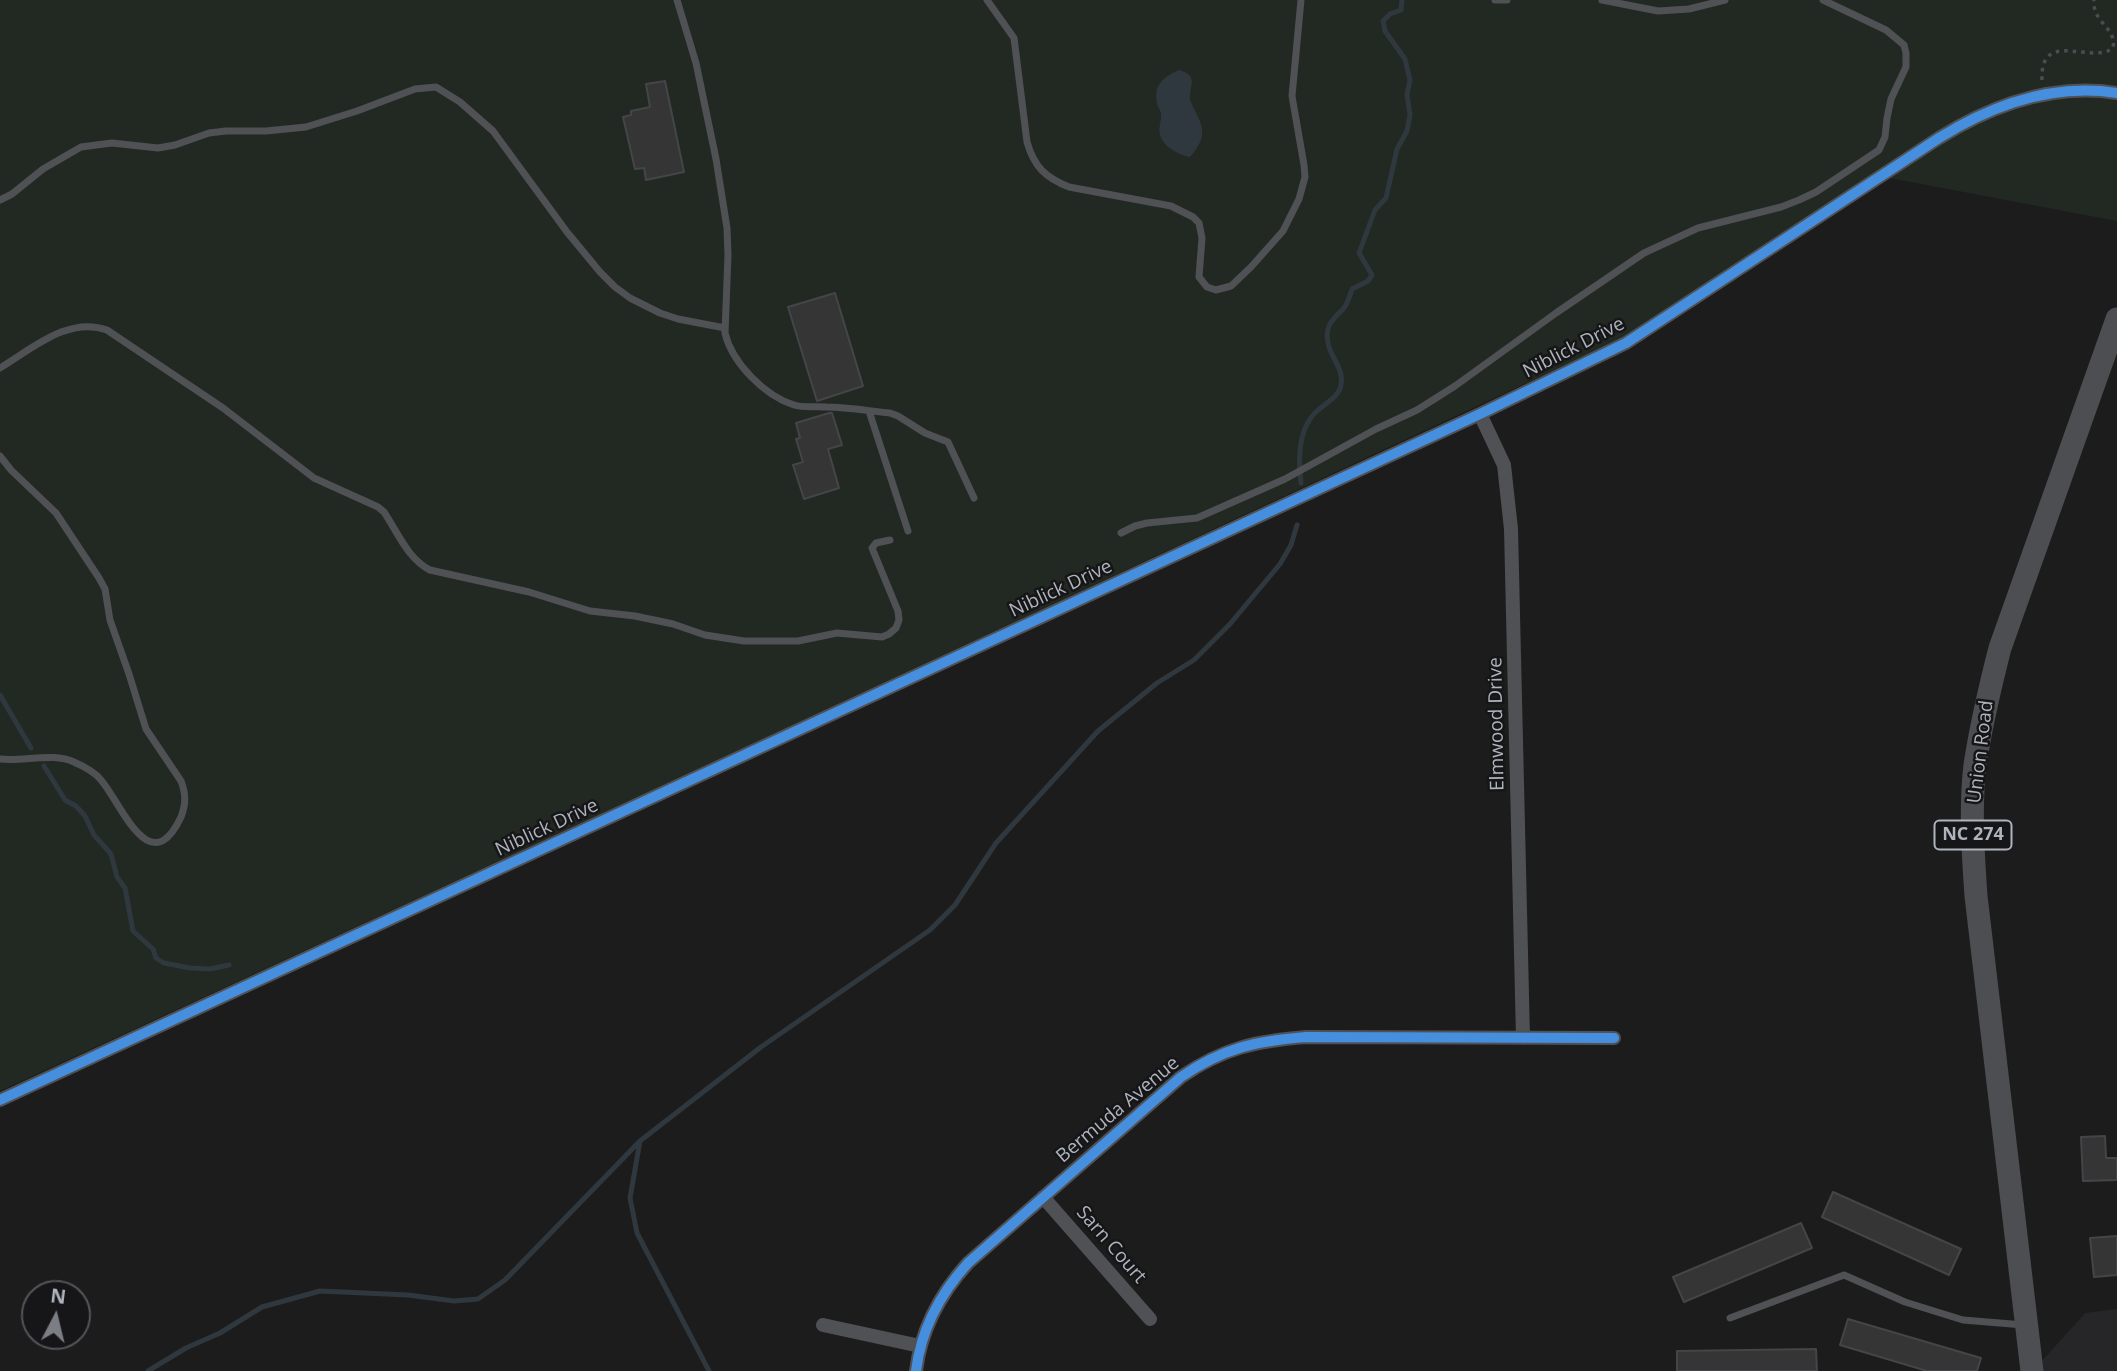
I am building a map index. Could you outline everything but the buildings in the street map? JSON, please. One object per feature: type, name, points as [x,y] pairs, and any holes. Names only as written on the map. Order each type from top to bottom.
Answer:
[{"type":"main road","name":"Union Road","points":[[2032,1371],[1976,896],[1972,842],[1975,768],[1987,697],[2000,648],[2117,319]]},
{"type":"street","name":"Niblick Drive","points":[[0,1100],[1480,415],[1626,343],[1981,114],[2017,101],[2068,91],[2117,93]]},
{"type":"street","name":"Elmwood Drive","points":[[1480,415],[1504,466],[1511,529],[1523,1038]]},
{"type":"street","name":"Bermuda Avenue","points":[[916,1371],[920,1346],[938,1303],[956,1276],[995,1237],[1181,1077],[1213,1057],[1228,1050],[1261,1042],[1306,1037],[1614,1038]]},
{"type":"street","name":"Sarn Court","points":[[1043,1197],[1150,1319]]},
{"type":"street","points":[[823,1325],[920,1346]]},
{"type":"lane","points":[[677,0],[698,74],[725,214],[729,256],[726,338],[740,362],[755,380],[782,400],[796,406],[869,411],[898,416],[925,433],[948,442],[974,498]]},
{"type":"lane","points":[[988,0],[1014,38],[1027,142],[1032,158],[1042,171],[1056,182],[1069,187],[1171,206],[1193,217],[1199,223],[1202,238],[1199,277],[1207,287],[1216,290],[1231,286],[1240,279],[1275,241],[1293,215],[1303,187],[1304,165],[1292,96],[1301,0]]},
{"type":"lane","points":[[1495,0],[1507,0]]},
{"type":"lane","points":[[1602,0],[1658,11],[1689,9],[1725,0]]},
{"type":"lane","points":[[1121,533],[1147,523],[1197,518],[1285,479],[1376,429],[1417,410],[1644,253],[1698,228],[1799,200],[1816,192],[1879,150],[1885,137],[1891,99],[1906,67],[1906,53],[1903,45],[1886,30],[1823,0]]},
{"type":"lane","points":[[0,200],[12,194],[43,169],[81,147],[112,143],[158,148],[218,132],[306,127],[415,89],[436,88],[460,102],[493,131],[567,232],[615,287],[660,313],[725,328]]},
{"type":"lane","points":[[0,368],[52,336],[69,329],[90,326],[107,330],[223,408],[314,478],[379,507],[419,565],[439,573],[529,592],[590,611],[652,619],[724,639],[799,641],[837,633],[871,637],[889,635],[900,620],[872,548],[876,543],[890,540]]},
{"type":"lane","points":[[869,411],[908,531]]},
{"type":"lane","points":[[0,456],[56,513],[104,589],[110,620],[146,729],[181,781],[184,808],[173,831],[158,842],[150,842],[138,835],[97,776],[74,761],[53,758],[25,761],[0,759]]},
{"type":"lane","points":[[1730,1318],[1844,1275],[1905,1301],[1963,1320],[2027,1325]]},
{"type":"path","points":[[2044,95],[2041,74],[2043,65],[2054,52],[2064,50],[2103,53],[2113,48],[2113,37],[2094,11],[2094,0]]},
{"type":"shaded area","points":[[0,0],[2117,0],[2117,221],[1874,175],[1623,338],[0,1091]]},
{"type":"shaded area","points":[[1179,70],[1192,80],[1191,102],[1202,129],[1200,142],[1190,157],[1168,147],[1160,132],[1161,113],[1157,103],[1157,91],[1165,78]]},
{"type":"shaded area","points":[[2117,1309],[2117,1371],[2033,1371],[2085,1313]]},
{"type":"waterway","points":[[1301,483],[1300,454],[1306,427],[1341,385],[1340,371],[1328,345],[1328,329],[1332,320],[1345,306],[1352,289],[1368,281],[1372,275],[1359,253],[1375,210],[1386,198],[1397,149],[1407,131],[1410,115],[1407,95],[1410,80],[1405,59],[1385,31],[1383,21],[1390,14],[1401,10],[1402,0]]},
{"type":"waterway","points":[[148,1371],[186,1348],[220,1333],[262,1307],[320,1291],[408,1295],[454,1301],[478,1299],[505,1280],[640,1141],[761,1047],[930,930],[955,905],[996,843],[1098,731],[1157,683],[1194,660],[1230,624],[1280,564],[1291,545],[1297,525]]},
{"type":"waterway","points":[[0,695],[31,748]]},
{"type":"waterway","points":[[44,766],[65,800],[76,806],[85,816],[94,835],[111,854],[117,877],[125,888],[133,931],[153,949],[156,958],[164,963],[190,968],[210,969],[229,965]]},
{"type":"waterway","points":[[640,1141],[630,1198],[637,1233],[709,1371]]},
{"type":"cycle path","points":[[0,1100],[1480,414],[1626,343],[1939,138],[1980,116],[2024,99],[2047,94],[2070,91],[2117,93]]},
{"type":"cycle path","points":[[916,1371],[922,1341],[933,1313],[968,1263],[1181,1077],[1211,1059],[1256,1044],[1306,1037],[1614,1038]]}]
